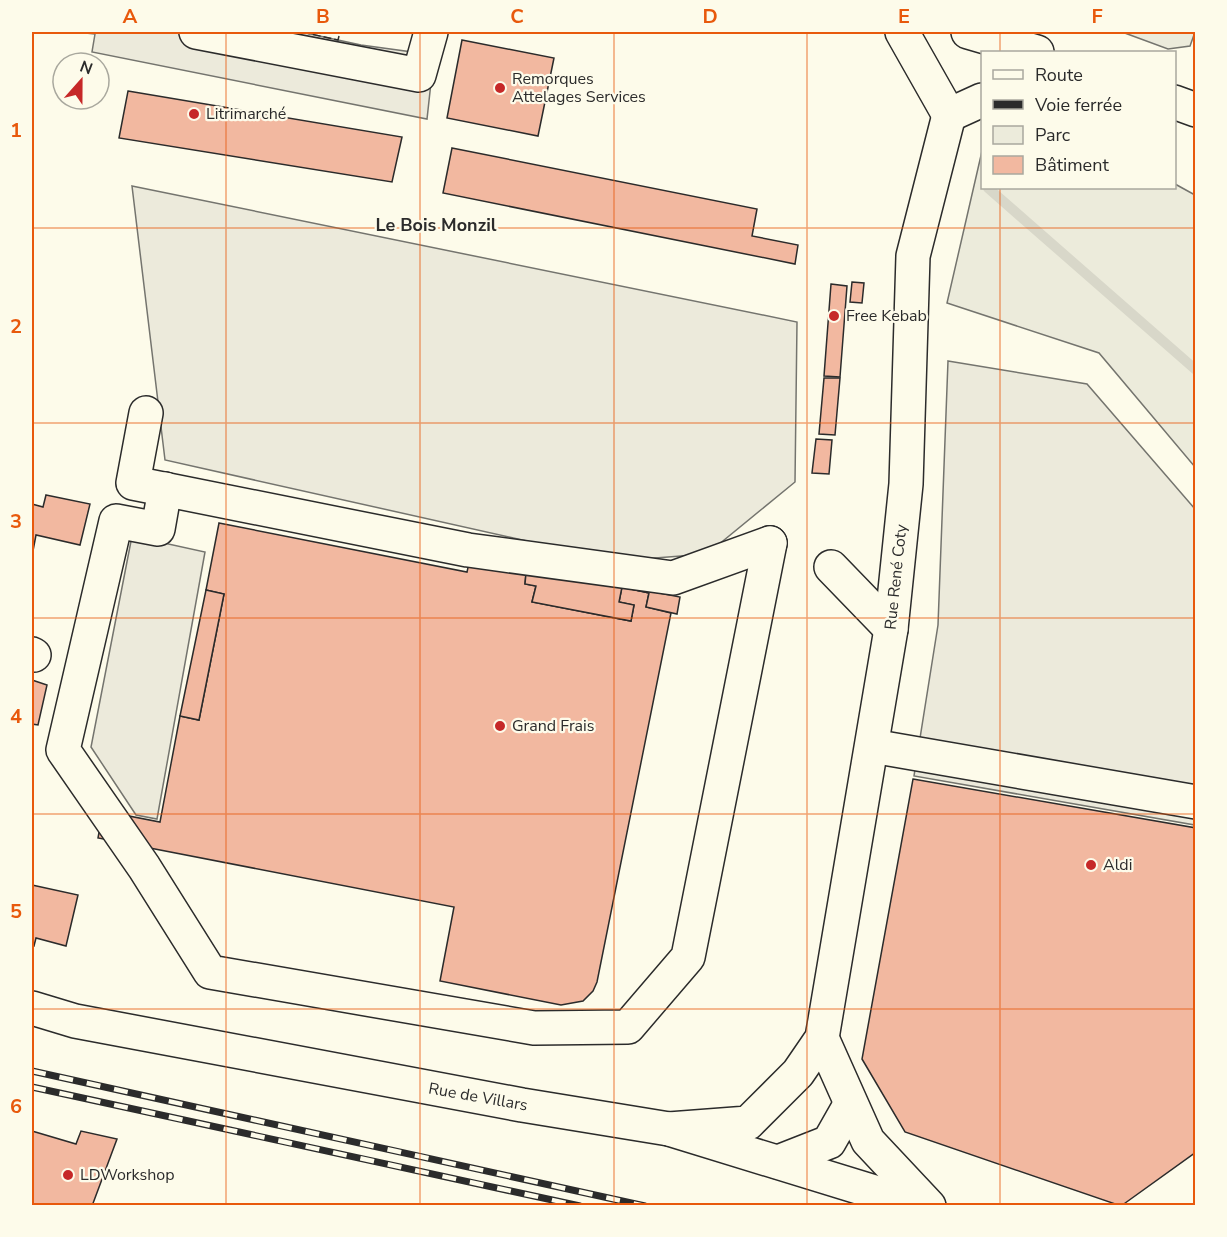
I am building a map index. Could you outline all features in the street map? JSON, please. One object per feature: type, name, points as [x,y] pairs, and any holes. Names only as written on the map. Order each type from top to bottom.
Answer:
[{"type":"street","points":[[196,32],[265,39],[419,75],[431,32]]},
{"type":"street","points":[[902,32],[949,115],[981,100]]},
{"type":"street","points":[[968,32],[1034,51]]},
{"type":"street","points":[[1176,103],[1196,110]]},
{"type":"street","name":"Rue René Coty","points":[[669,1129],[748,1124],[798,1072],[822,1038],[891,629],[906,484],[913,256],[949,115]]},
{"type":"street","points":[[146,413],[133,483],[165,489],[468,550],[673,578],[770,543],[688,957],[628,1027],[534,1028],[210,972],[144,867],[63,750],[116,520],[158,529],[165,489]]},
{"type":"street","points":[[831,567],[891,629]]},
{"type":"street","points":[[872,746],[1196,802]]},
{"type":"street","name":"Rue de Villars","points":[[32,1008],[98,1026],[522,1105],[669,1129],[920,1206]]},
{"type":"street","points":[[822,1038],[868,1141],[929,1206]]},
{"type":"street","points":[[778,1162],[829,1142],[850,1105]]},
{"type":"green space","points":[[1122,32],[1195,32],[1190,46],[1168,49]]},
{"type":"green space","points":[[981,155],[981,189],[1176,189],[1176,185],[1195,195],[1195,467],[1099,353],[947,303]]},
{"type":"shaded area","points":[[76,32],[301,32],[361,45],[434,55],[427,119],[111,56],[111,51],[92,51],[95,34]]},
{"type":"shaded area","points":[[132,186],[797,322],[795,482],[707,554],[616,561],[165,460]]},
{"type":"shaded area","points":[[948,361],[1087,384],[1195,509],[1195,825],[914,776],[938,625]]},
{"type":"shaded area","points":[[132,536],[205,552],[157,819],[136,815],[91,747]]},
{"type":"building","name":"Remorques Attelages Services","points":[[462,40],[554,58],[538,136],[447,118]]},
{"type":"building","name":"Litrimarché","points":[[128,91],[402,137],[392,182],[119,138]]},
{"type":"building","points":[[452,148],[757,209],[752,236],[798,245],[795,264],[443,193]]},
{"type":"building","points":[[852,282],[864,283],[862,303],[850,302]]},
{"type":"building","points":[[831,284],[847,286],[840,377],[824,376]]},
{"type":"building","points":[[824,378],[840,378],[835,435],[819,434]]},
{"type":"building","points":[[816,439],[832,440],[829,474],[812,473]]},
{"type":"building","points":[[46,495],[90,504],[80,545],[36,535],[32,556],[32,504],[43,507]]},
{"type":"building","points":[[219,523],[467,572],[469,563],[526,573],[525,584],[536,586],[532,602],[631,621],[634,605],[619,602],[622,587],[649,593],[646,607],[671,613],[597,982],[593,991],[583,1001],[561,1005],[440,981],[454,907],[98,838],[103,811],[160,822],[180,716],[199,720],[224,594],[206,590]]},
{"type":"building","points":[[481,558],[680,597],[677,614],[646,607],[649,593],[622,587],[619,602],[634,605],[631,621],[532,602],[536,586],[525,584],[526,573]]},
{"type":"building","points":[[206,590],[224,594],[199,720],[180,716]]},
{"type":"building","points":[[32,680],[47,685],[38,725],[32,724]]},
{"type":"building","points":[[913,779],[1196,828],[1196,1152],[1121,1206],[905,1132],[862,1059]]},
{"type":"building","points":[[32,885],[78,895],[66,946],[36,938],[34,946],[32,945]]},
{"type":"building","name":"LDWorkshop","points":[[32,1131],[76,1144],[81,1131],[117,1139],[92,1206],[32,1206]]},
{"type":"waterway","points":[[989,189],[1196,370]]},
{"type":"railway","points":[[32,1071],[645,1206]]},
{"type":"railway","points":[[32,1087],[580,1206]]},
{"type":"fence","points":[[302,32],[338,40],[340,32]]},
{"type":"place","name":"Remorques Attelages Services","points":[[500,88]]},
{"type":"place","name":"Litrimarché","points":[[194,114]]},
{"type":"place","name":"Free Kebab","points":[[834,316]]},
{"type":"place","name":"Grand Frais","points":[[500,726]]},
{"type":"place","name":"Aldi","points":[[1091,865]]},
{"type":"place","name":"LDWorkshop","points":[[68,1175]]},
{"type":"district","name":"Le Bois Monzil","points":[[436,225]]}]
